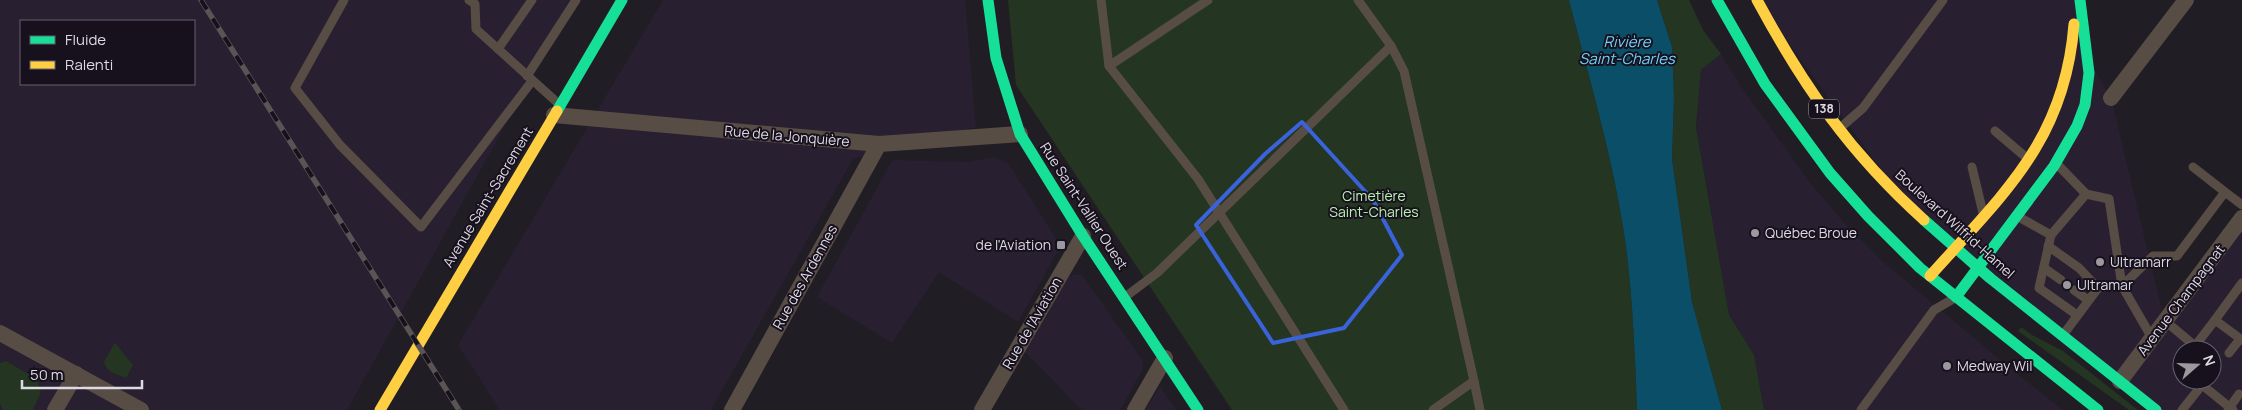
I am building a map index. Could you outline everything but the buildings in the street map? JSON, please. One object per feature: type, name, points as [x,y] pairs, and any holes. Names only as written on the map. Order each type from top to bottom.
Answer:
[{"type":"main road","name":"Rue Saint-Vallier Ouest","points":[[988,0],[996,58],[1020,134],[1083,236],[1198,410]]},
{"type":"main road","name":"138","points":[[1718,0],[1765,84],[1830,173],[1868,216],[1930,276],[2098,410]]},
{"type":"main road","name":"Boulevard Wilfrid-Hamel","points":[[1756,0],[1803,80],[1838,130],[1908,206],[1978,267],[2156,410]]},
{"type":"main road","points":[[1930,276],[1983,217],[2028,159],[2050,122],[2068,72],[2072,54],[2075,0]]},
{"type":"main road","points":[[1956,297],[2016,216],[2071,136],[2089,84],[2088,53],[2080,0]]},
{"type":"main road","name":"Avenue Saint-Sacrement","points":[[380,410],[619,1]]},
{"type":"street","points":[[2111,98],[2186,0]]},
{"type":"street","name":"Rue de la Jonquière","points":[[557,110],[879,144],[1020,134]]},
{"type":"street","name":"Rue des Ardennes","points":[[732,410],[879,144]]},
{"type":"street","name":"Avenue Champagnat","points":[[2120,381],[2164,320],[2237,235],[2242,218]]},
{"type":"street","name":"Rue de l'Aviation","points":[[982,410],[1083,236]]},
{"type":"street","points":[[0,333],[141,410]]},
{"type":"street","points":[[1135,410],[1165,358]]},
{"type":"street","points":[[55,410],[76,374]]},
{"type":"lane","points":[[344,0],[295,88],[340,145],[421,227],[530,78],[576,0]]},
{"type":"lane","points":[[498,49],[532,0]]},
{"type":"lane","points":[[1101,0],[1109,66],[1198,178],[1344,410]]},
{"type":"lane","points":[[1109,66],[1208,0]]},
{"type":"lane","points":[[1358,0],[1390,46],[1404,71],[1480,410]]},
{"type":"lane","points":[[1838,130],[1863,108],[1943,0]]},
{"type":"lane","points":[[474,1],[476,29],[530,78],[557,110]]},
{"type":"lane","points":[[1125,297],[1157,273],[1390,46]]},
{"type":"lane","points":[[1995,132],[2028,159]]},
{"type":"lane","points":[[2054,162],[2086,194],[2109,199],[2122,286],[2152,338]]},
{"type":"lane","points":[[1972,167],[1983,217]]},
{"type":"lane","points":[[2193,167],[2242,205]]},
{"type":"lane","points":[[2062,335],[2098,288],[2122,286],[2154,256],[2177,256],[2225,192]]},
{"type":"lane","points":[[2077,315],[2039,288],[2051,234],[2086,194]]},
{"type":"lane","points":[[2016,216],[2051,234]]},
{"type":"lane","points":[[2048,246],[2079,268],[2098,288]]},
{"type":"lane","points":[[2044,268],[2061,280]]},
{"type":"lane","points":[[2201,340],[2242,283]]},
{"type":"lane","points":[[2074,290],[2088,300]]},
{"type":"lane","points":[[1861,410],[1934,310],[1956,297]]},
{"type":"lane","points":[[2164,320],[2186,340]]},
{"type":"lane","points":[[2215,320],[2241,339],[2229,353]]},
{"type":"lane","points":[[1433,410],[1474,381]]},
{"type":"lane","points":[[2182,410],[2196,390]]},
{"type":"lane","points":[[2210,390],[2230,409],[2239,394]]},
{"type":"highlighted area","points":[[1302,122],[1373,200],[1402,255],[1344,328],[1273,343],[1196,225],[1265,154]]},
{"type":"shaded area","points":[[0,0],[578,0],[536,70],[347,410],[0,410]]},
{"type":"shaded area","points":[[663,0],[965,0],[976,127],[853,159],[711,410],[500,410],[458,345]]},
{"type":"shaded area","points":[[1757,0],[2079,0],[2086,56],[2111,98],[2164,319],[2242,218],[2242,410],[2158,410],[1907,205]]},
{"type":"shaded area","points":[[1721,54],[1742,88],[1811,184],[1847,226],[1882,261],[2063,410],[1749,410],[1729,315],[1696,127],[1701,70]]},
{"type":"shaded area","points":[[994,157],[1008,163],[1059,243],[1059,249],[1018,322],[939,272],[892,343],[817,297],[891,162],[895,160],[967,162]]},
{"type":"shaded area","points":[[1082,275],[1143,361],[1143,369],[1120,410],[1082,410],[1025,352],[1068,277]]},
{"type":"shaded area","points":[[1159,388],[1161,388],[1176,410],[1145,410]]},
{"type":"green space","name":"Cimetière Saint-Charles","points":[[1008,0],[1569,0],[1601,123],[1621,216],[1630,288],[1637,410],[1232,410],[1016,85]]},
{"type":"green space","points":[[1657,0],[1689,0],[1703,30],[1721,54],[1701,70],[1696,127],[1729,315],[1754,355],[1764,410],[1722,410],[1692,302],[1672,159],[1674,96],[1672,47]]},
{"type":"green space","points":[[2021,327],[2063,351],[2138,410],[2129,410],[2018,331]]},
{"type":"green space","points":[[114,344],[133,365],[126,378],[115,374],[105,366],[104,362]]},
{"type":"green space","points":[[6,361],[37,380],[41,392],[33,410],[3,410],[0,404],[0,363]]},
{"type":"water","name":"Rivière Saint-Charles","points":[[1569,0],[1657,0],[1672,47],[1674,96],[1672,159],[1692,302],[1722,410],[1637,410],[1630,288],[1621,216],[1601,123]]},
{"type":"railway","points":[[201,0],[459,410]]},
{"type":"traffic: fast","points":[[557,111],[622,0]]},
{"type":"traffic: fast","points":[[988,0],[996,58],[1020,134],[1083,236],[1198,410]]},
{"type":"traffic: fast","points":[[1717,0],[1765,84],[1830,173],[1868,216],[1920,268],[2098,410]]},
{"type":"traffic: fast","points":[[1956,297],[2054,166],[2077,126],[2085,105],[2089,73],[2080,0]]},
{"type":"traffic: fast","points":[[1924,220],[1990,278],[2156,410]]},
{"type":"traffic: slow","points":[[1757,0],[1793,62],[1830,118],[1873,170],[1924,220]]},
{"type":"traffic: slow","points":[[1930,276],[2005,191],[2026,163],[2044,134],[2058,101],[2068,65],[2074,24]]},
{"type":"traffic: slow","points":[[380,410],[557,111]]},
{"type":"place","name":"Québec Broue","points":[[1755,233]]},
{"type":"place","name":"de l'Aviation","points":[[1061,245]]},
{"type":"place","name":"Ultramarr","points":[[2100,262]]},
{"type":"place","name":"Ultramar","points":[[2067,285]]},
{"type":"place","name":"Medway Wil","points":[[1947,366]]}]
